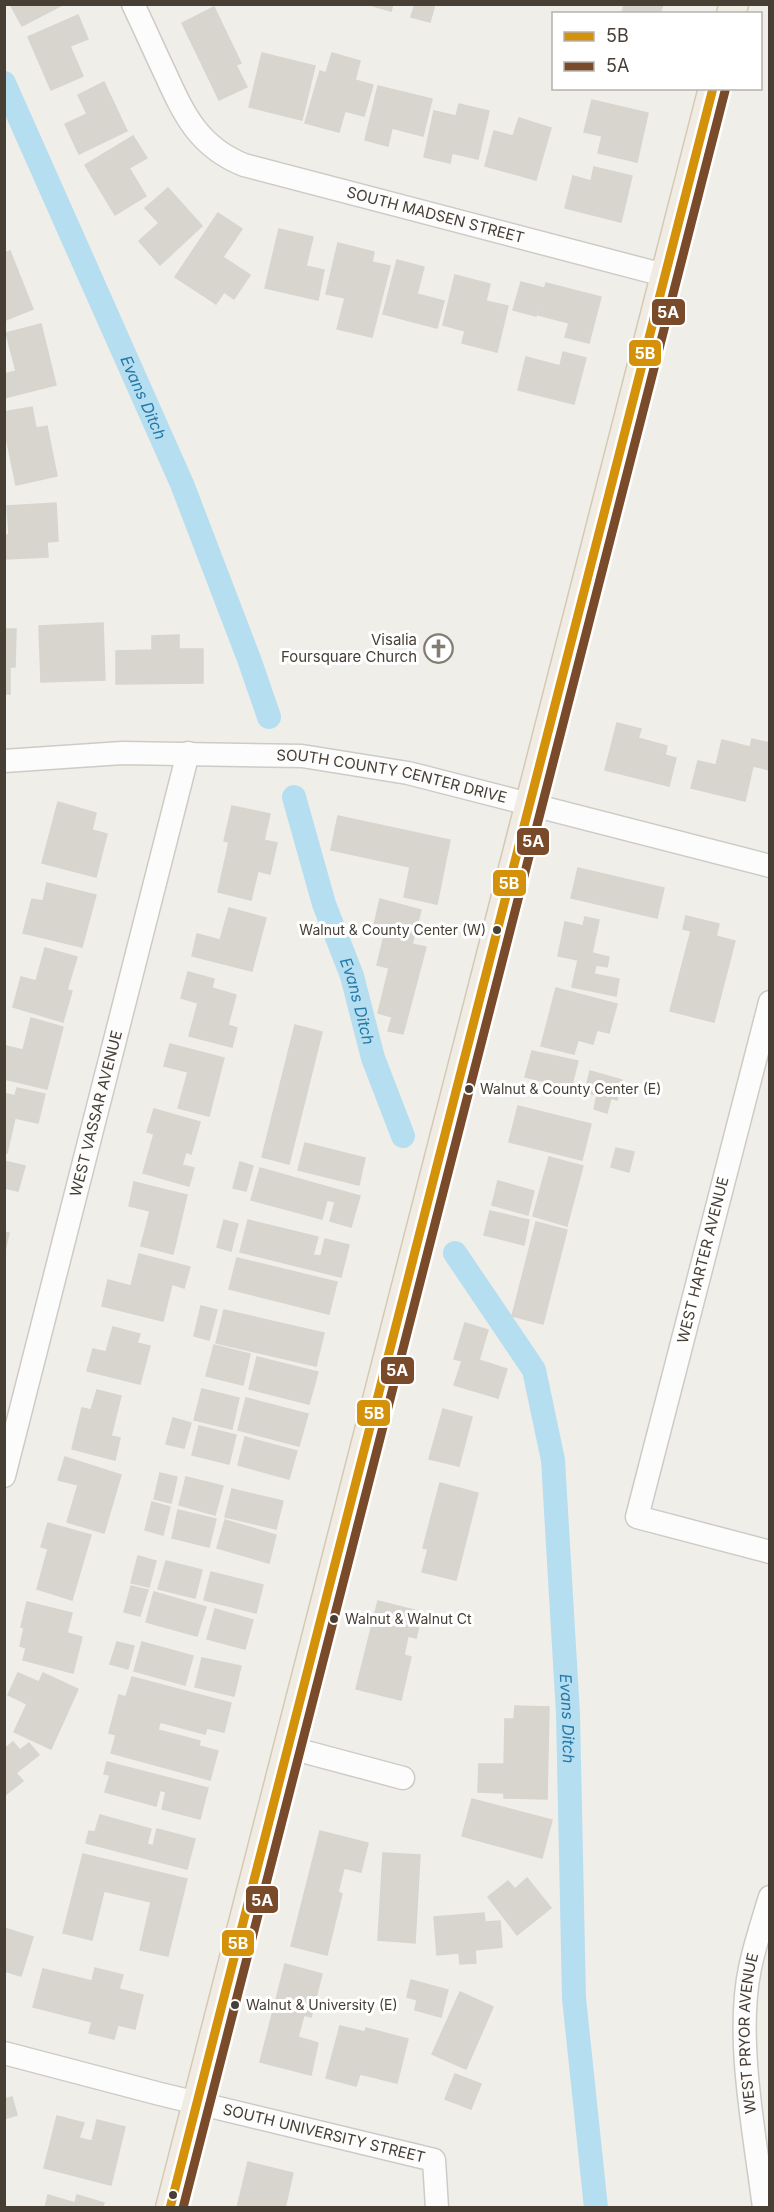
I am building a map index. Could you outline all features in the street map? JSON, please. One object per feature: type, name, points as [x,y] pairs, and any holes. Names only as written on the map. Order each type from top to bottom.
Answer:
[{"type":"main road","points":[[170,2208],[711,90]]},
{"type":"street","name":"SOUTH MADSEN STREET","points":[[134,4],[185,117],[212,147],[228,159],[664,275]]},
{"type":"street","name":"SOUTH COUNTY CENTER DRIVE","points":[[4,761],[122,753],[302,756],[408,773],[770,866]]},
{"type":"street","name":"WEST VASSAR AVENUE","points":[[4,1476],[188,753]]},
{"type":"street","name":"WEST HARTER AVENUE","points":[[770,1002],[637,1517],[770,1551]]},
{"type":"street","points":[[287,1747],[403,1779]]},
{"type":"street","name":"WEST PRYOR AVENUE","points":[[764,2208],[747,2066],[745,2020],[750,1969],[770,1896]]},
{"type":"street","name":"SOUTH UNIVERSITY STREET","points":[[4,2052],[198,2103],[434,2160],[437,2208]]},
{"type":"building","points":[[10,4],[64,4],[22,26]]},
{"type":"building","points":[[366,4],[393,4],[391,11]]},
{"type":"building","points":[[415,4],[435,4],[430,22],[411,17]]},
{"type":"building","points":[[624,4],[663,4],[661,12],[622,12]]},
{"type":"building","points":[[214,7],[241,63],[236,65],[247,87],[219,100],[182,23]]},
{"type":"building","points":[[78,15],[88,39],[70,46],[83,76],[51,90],[28,37]]},
{"type":"building","points":[[262,53],[315,66],[302,120],[249,107]]},
{"type":"building","points":[[332,53],[360,61],[355,80],[373,85],[364,116],[345,111],[339,132],[305,123],[320,71],[326,73]]},
{"type":"building","points":[[104,82],[127,131],[79,154],[65,124],[87,114],[78,95]]},
{"type":"building","points":[[378,86],[432,99],[423,136],[392,128],[388,146],[365,140]]},
{"type":"building","points":[[592,100],[648,113],[637,162],[598,153],[602,136],[584,132]]},
{"type":"building","points":[[459,104],[489,111],[478,159],[452,153],[450,163],[424,157],[434,111],[456,116]]},
{"type":"building","points":[[519,118],[551,128],[536,180],[485,166],[494,131],[513,136]]},
{"type":"building","points":[[133,136],[147,158],[129,168],[146,196],[115,215],[85,165]]},
{"type":"building","points":[[594,167],[632,176],[621,222],[565,208],[573,176],[591,181]]},
{"type":"building","points":[[168,188],[202,226],[160,265],[139,241],[159,223],[145,208]]},
{"type":"building","points":[[218,213],[242,229],[223,257],[250,275],[234,299],[224,292],[216,304],[175,277]]},
{"type":"building","points":[[279,229],[313,237],[306,266],[324,270],[318,300],[265,288]]},
{"type":"building","points":[[338,243],[374,252],[372,262],[390,266],[372,337],[337,329],[345,298],[326,294]]},
{"type":"building","points":[[10,251],[33,309],[6,320],[4,253]]},
{"type":"building","points":[[397,260],[424,267],[417,294],[444,301],[437,328],[383,314]]},
{"type":"building","points":[[455,275],[490,284],[486,301],[508,306],[497,352],[462,343],[465,331],[443,325]]},
{"type":"building","points":[[521,282],[544,288],[536,316],[513,310]]},
{"type":"building","points":[[546,283],[601,297],[589,343],[565,337],[569,323],[538,315]]},
{"type":"building","points":[[41,324],[56,385],[4,398],[4,374],[16,371],[6,333]]},
{"type":"building","points":[[563,352],[586,358],[574,404],[518,390],[526,357],[560,366]]},
{"type":"building","points":[[32,407],[36,428],[47,426],[57,476],[16,485],[4,427],[4,412]]},
{"type":"building","points":[[56,503],[58,541],[47,542],[48,557],[4,559],[4,535],[9,535],[7,506]]},
{"type":"building","points":[[103,623],[105,680],[41,682],[39,626]]},
{"type":"building","points":[[4,629],[16,629],[15,667],[10,667],[10,694],[4,694]]},
{"type":"building","points":[[179,635],[179,649],[203,649],[203,683],[116,684],[116,651],[152,650],[152,636]]},
{"type":"building","points":[[617,723],[641,729],[638,738],[667,746],[665,755],[676,758],[669,786],[605,770]]},
{"type":"building","points":[[752,739],[770,743],[770,770],[753,766],[745,801],[691,788],[698,761],[716,765],[722,740],[750,747]]},
{"type":"building","points":[[58,802],[96,813],[92,830],[107,834],[96,877],[42,863]]},
{"type":"building","points":[[232,806],[270,814],[264,840],[277,843],[270,874],[258,871],[251,900],[218,892],[229,842],[224,841]]},
{"type":"building","points":[[338,816],[450,840],[437,904],[404,897],[410,867],[331,850]]},
{"type":"building","points":[[578,868],[664,888],[657,918],[571,898]]},
{"type":"building","points":[[47,883],[96,895],[82,947],[23,933],[32,899],[43,901]]},
{"type":"building","points":[[380,899],[421,910],[412,944],[426,947],[403,1034],[388,1031],[392,1017],[378,1013],[389,968],[377,965],[386,928],[374,925]]},
{"type":"building","points":[[229,908],[266,918],[252,971],[192,956],[197,934],[220,940]]},
{"type":"building","points":[[686,916],[719,924],[716,936],[735,941],[714,1022],[670,1011],[691,931],[683,929]]},
{"type":"building","points":[[585,917],[599,920],[592,953],[609,957],[607,967],[596,965],[594,974],[619,979],[616,996],[572,987],[578,960],[558,956],[565,922],[583,926]]},
{"type":"building","points":[[45,948],[77,957],[67,990],[72,991],[63,1022],[13,1007],[21,977],[36,981]]},
{"type":"building","points":[[188,972],[214,979],[212,988],[236,995],[228,1025],[237,1028],[232,1047],[189,1036],[198,1003],[181,998]]},
{"type":"building","points":[[556,988],[617,1004],[609,1033],[597,1030],[593,1044],[578,1040],[574,1054],[541,1046]]},
{"type":"building","points":[[31,1018],[63,1027],[47,1089],[4,1079],[6,1046],[23,1050]]},
{"type":"building","points":[[295,1025],[322,1032],[289,1164],[262,1157]]},
{"type":"building","points":[[170,1044],[224,1058],[209,1116],[178,1108],[188,1072],[164,1066]]},
{"type":"building","points":[[532,1051],[578,1061],[571,1088],[525,1077]]},
{"type":"building","points":[[590,1071],[622,1080],[617,1100],[611,1098],[607,1113],[594,1109],[597,1095],[585,1092]]},
{"type":"building","points":[[17,1088],[45,1094],[38,1123],[15,1118],[7,1153],[4,1152],[4,1093],[15,1096]]},
{"type":"building","points":[[518,1106],[591,1124],[582,1160],[509,1142]]},
{"type":"building","points":[[154,1109],[200,1122],[191,1154],[186,1152],[182,1165],[194,1168],[189,1186],[143,1173],[154,1134],[147,1132]]},
{"type":"building","points":[[305,1143],[365,1158],[359,1185],[298,1170]]},
{"type":"building","points":[[616,1148],[634,1152],[629,1172],[611,1167]]},
{"type":"building","points":[[549,1157],[583,1166],[567,1226],[533,1216]]},
{"type":"building","points":[[4,1161],[25,1166],[18,1191],[4,1188]]},
{"type":"building","points":[[240,1162],[253,1166],[246,1191],[233,1188]]},
{"type":"building","points":[[260,1168],[360,1196],[351,1227],[330,1221],[335,1202],[327,1200],[322,1219],[251,1200]]},
{"type":"building","points":[[498,1181],[534,1191],[528,1215],[492,1205]]},
{"type":"building","points":[[134,1182],[187,1195],[173,1254],[141,1246],[150,1211],[129,1206]]},
{"type":"building","points":[[490,1211],[529,1220],[524,1245],[484,1235]]},
{"type":"building","points":[[224,1220],[238,1224],[231,1251],[217,1247]]},
{"type":"building","points":[[248,1220],[318,1237],[313,1255],[321,1256],[325,1239],[349,1245],[341,1277],[240,1252]]},
{"type":"building","points":[[536,1222],[567,1230],[543,1324],[512,1316]]},
{"type":"building","points":[[4,1232],[9,1233],[4,1255]]},
{"type":"building","points":[[139,1254],[190,1267],[184,1288],[172,1284],[163,1321],[102,1306],[108,1280],[131,1286]]},
{"type":"building","points":[[237,1258],[337,1282],[329,1314],[229,1289]]},
{"type":"building","points":[[201,1306],[217,1310],[209,1340],[194,1336]]},
{"type":"building","points":[[224,1310],[324,1333],[316,1366],[216,1343]]},
{"type":"building","points":[[465,1323],[488,1330],[479,1360],[507,1369],[498,1398],[454,1385],[462,1361],[454,1359]]},
{"type":"building","points":[[113,1327],[140,1334],[137,1343],[150,1346],[140,1384],[87,1371],[93,1349],[106,1352]]},
{"type":"building","points":[[214,1345],[250,1354],[243,1385],[206,1376]]},
{"type":"building","points":[[257,1357],[318,1372],[309,1404],[249,1389]]},
{"type":"building","points":[[202,1389],[239,1398],[232,1429],[194,1420]]},
{"type":"building","points":[[97,1390],[121,1396],[111,1436],[120,1438],[115,1460],[72,1449],[82,1408],[91,1410]]},
{"type":"building","points":[[246,1398],[308,1414],[299,1446],[238,1430]]},
{"type":"building","points":[[443,1409],[472,1417],[459,1466],[429,1459]]},
{"type":"building","points":[[173,1418],[191,1423],[184,1448],[166,1444]]},
{"type":"building","points":[[199,1426],[236,1435],[229,1464],[192,1455]]},
{"type":"building","points":[[245,1437],[297,1451],[289,1479],[238,1465]]},
{"type":"building","points":[[65,1457],[121,1475],[104,1533],[67,1522],[78,1485],[58,1480]]},
{"type":"building","points":[[160,1473],[177,1477],[171,1503],[154,1499]]},
{"type":"building","points":[[186,1477],[223,1486],[215,1515],[179,1505]]},
{"type":"building","points":[[440,1483],[478,1493],[456,1580],[422,1572],[428,1549],[423,1548]]},
{"type":"building","points":[[232,1489],[283,1501],[276,1529],[225,1517]]},
{"type":"building","points":[[152,1502],[170,1507],[163,1535],[145,1530]]},
{"type":"building","points":[[178,1510],[216,1519],[209,1547],[172,1538]]},
{"type":"building","points":[[225,1520],[276,1535],[269,1563],[217,1548]]},
{"type":"building","points":[[48,1523],[91,1535],[72,1600],[37,1589],[48,1549],[41,1547]]},
{"type":"building","points":[[138,1556],[156,1561],[149,1587],[131,1583]]},
{"type":"building","points":[[166,1561],[202,1570],[195,1598],[158,1589]]},
{"type":"building","points":[[211,1572],[263,1585],[256,1613],[204,1600]]},
{"type":"building","points":[[131,1586],[148,1590],[140,1616],[124,1612]]},
{"type":"building","points":[[154,1592],[206,1607],[197,1636],[146,1622]]},
{"type":"building","points":[[378,1601],[422,1612],[416,1638],[408,1636],[404,1655],[411,1657],[401,1700],[356,1689]]},
{"type":"building","points":[[27,1602],[72,1613],[67,1633],[82,1637],[73,1673],[23,1660],[26,1648],[20,1646],[24,1628],[21,1627]]},
{"type":"building","points":[[215,1609],[253,1620],[245,1649],[207,1639]]},
{"type":"building","points":[[117,1642],[134,1646],[128,1669],[110,1664]]},
{"type":"building","points":[[142,1642],[193,1656],[185,1685],[134,1671]]},
{"type":"building","points":[[202,1658],[241,1666],[234,1696],[195,1687]]},
{"type":"building","points":[[18,1673],[39,1682],[43,1673],[78,1689],[51,1749],[14,1732],[27,1704],[8,1695]]},
{"type":"building","points":[[132,1677],[231,1703],[224,1732],[207,1728],[205,1734],[160,1722],[158,1730],[200,1741],[199,1746],[218,1751],[210,1780],[111,1753],[116,1735],[109,1733],[119,1695],[126,1697]]},
{"type":"building","points":[[515,1706],[549,1707],[547,1799],[504,1798],[504,1793],[478,1792],[479,1764],[504,1764],[505,1719],[514,1719]]},
{"type":"building","points":[[13,1742],[20,1750],[29,1743],[39,1755],[16,1773],[23,1781],[4,1796],[4,1749]]},
{"type":"building","points":[[107,1762],[208,1788],[200,1819],[162,1809],[166,1792],[160,1790],[156,1806],[105,1792],[110,1775],[104,1774]]},
{"type":"building","points":[[472,1799],[552,1820],[542,1858],[462,1836]]},
{"type":"building","points":[[100,1815],[151,1829],[147,1844],[153,1846],[157,1829],[195,1839],[187,1869],[86,1843],[89,1831],[95,1832]]},
{"type":"building","points":[[320,1831],[368,1843],[361,1872],[344,1868],[338,1892],[342,1894],[327,1955],[291,1946]]},
{"type":"building","points":[[383,1853],[420,1855],[415,1943],[378,1940]]},
{"type":"building","points":[[83,1854],[187,1879],[168,1956],[140,1950],[151,1902],[104,1891],[92,1940],[63,1933]]},
{"type":"building","points":[[527,1878],[551,1908],[517,1935],[488,1897],[508,1881],[515,1889]]},
{"type":"building","points":[[484,1913],[485,1922],[500,1921],[502,1947],[475,1950],[476,1963],[460,1964],[459,1953],[437,1955],[434,1917]]},
{"type":"building","points":[[4,1928],[33,1937],[21,1976],[4,1971]]},
{"type":"building","points":[[285,1964],[322,1974],[311,2017],[304,2015],[298,2037],[318,2043],[311,2075],[260,2062]]},
{"type":"building","points":[[95,1968],[123,1975],[119,1989],[143,1995],[135,2029],[118,2025],[114,2039],[89,2033],[92,2022],[33,2007],[43,1969],[92,1981]]},
{"type":"building","points":[[411,1980],[448,1990],[441,2017],[415,2010],[417,2000],[407,1997]]},
{"type":"building","points":[[460,1992],[493,2007],[466,2069],[432,2054]]},
{"type":"building","points":[[340,2026],[365,2032],[366,2028],[408,2039],[397,2083],[360,2074],[356,2086],[326,2078]]},
{"type":"building","points":[[455,2074],[481,2084],[471,2109],[445,2099]]},
{"type":"building","points":[[12,2097],[17,2115],[4,2119],[4,2099]]},
{"type":"building","points":[[57,2116],[84,2123],[79,2138],[92,2141],[97,2120],[125,2127],[111,2185],[44,2168]]},
{"type":"building","points":[[248,2162],[293,2173],[285,2208],[264,2205],[264,2208],[237,2208]]},
{"type":"building","points":[[48,2195],[75,2203],[77,2195],[104,2203],[102,2208],[45,2208]]},
{"type":"waterway","name":"Evans Ditch","points":[[4,83],[182,484],[269,717]]},
{"type":"waterway","name":"Evans Ditch","points":[[294,797],[324,904],[352,976],[373,1058],[403,1136]]},
{"type":"waterway","name":"Evans Ditch","points":[[455,1253],[534,1370],[553,1460],[568,1714],[574,1998],[596,2208]]},
{"type":"transit line","name":"5B","points":[[170,2208],[712,90]]},
{"type":"transit line","name":"5A","points":[[183,2208],[725,91]]},
{"type":"place","name":"Visalia Foursquare Church","points":[[438,649]]},
{"type":"place","name":"Walnut & County Center (W)","points":[[497,930]]},
{"type":"place","name":"Walnut & County Center (E)","points":[[469,1089]]},
{"type":"place","name":"Walnut & Walnut Ct","points":[[334,1619]]},
{"type":"place","name":"Walnut & University (E)","points":[[235,2005]]}]
